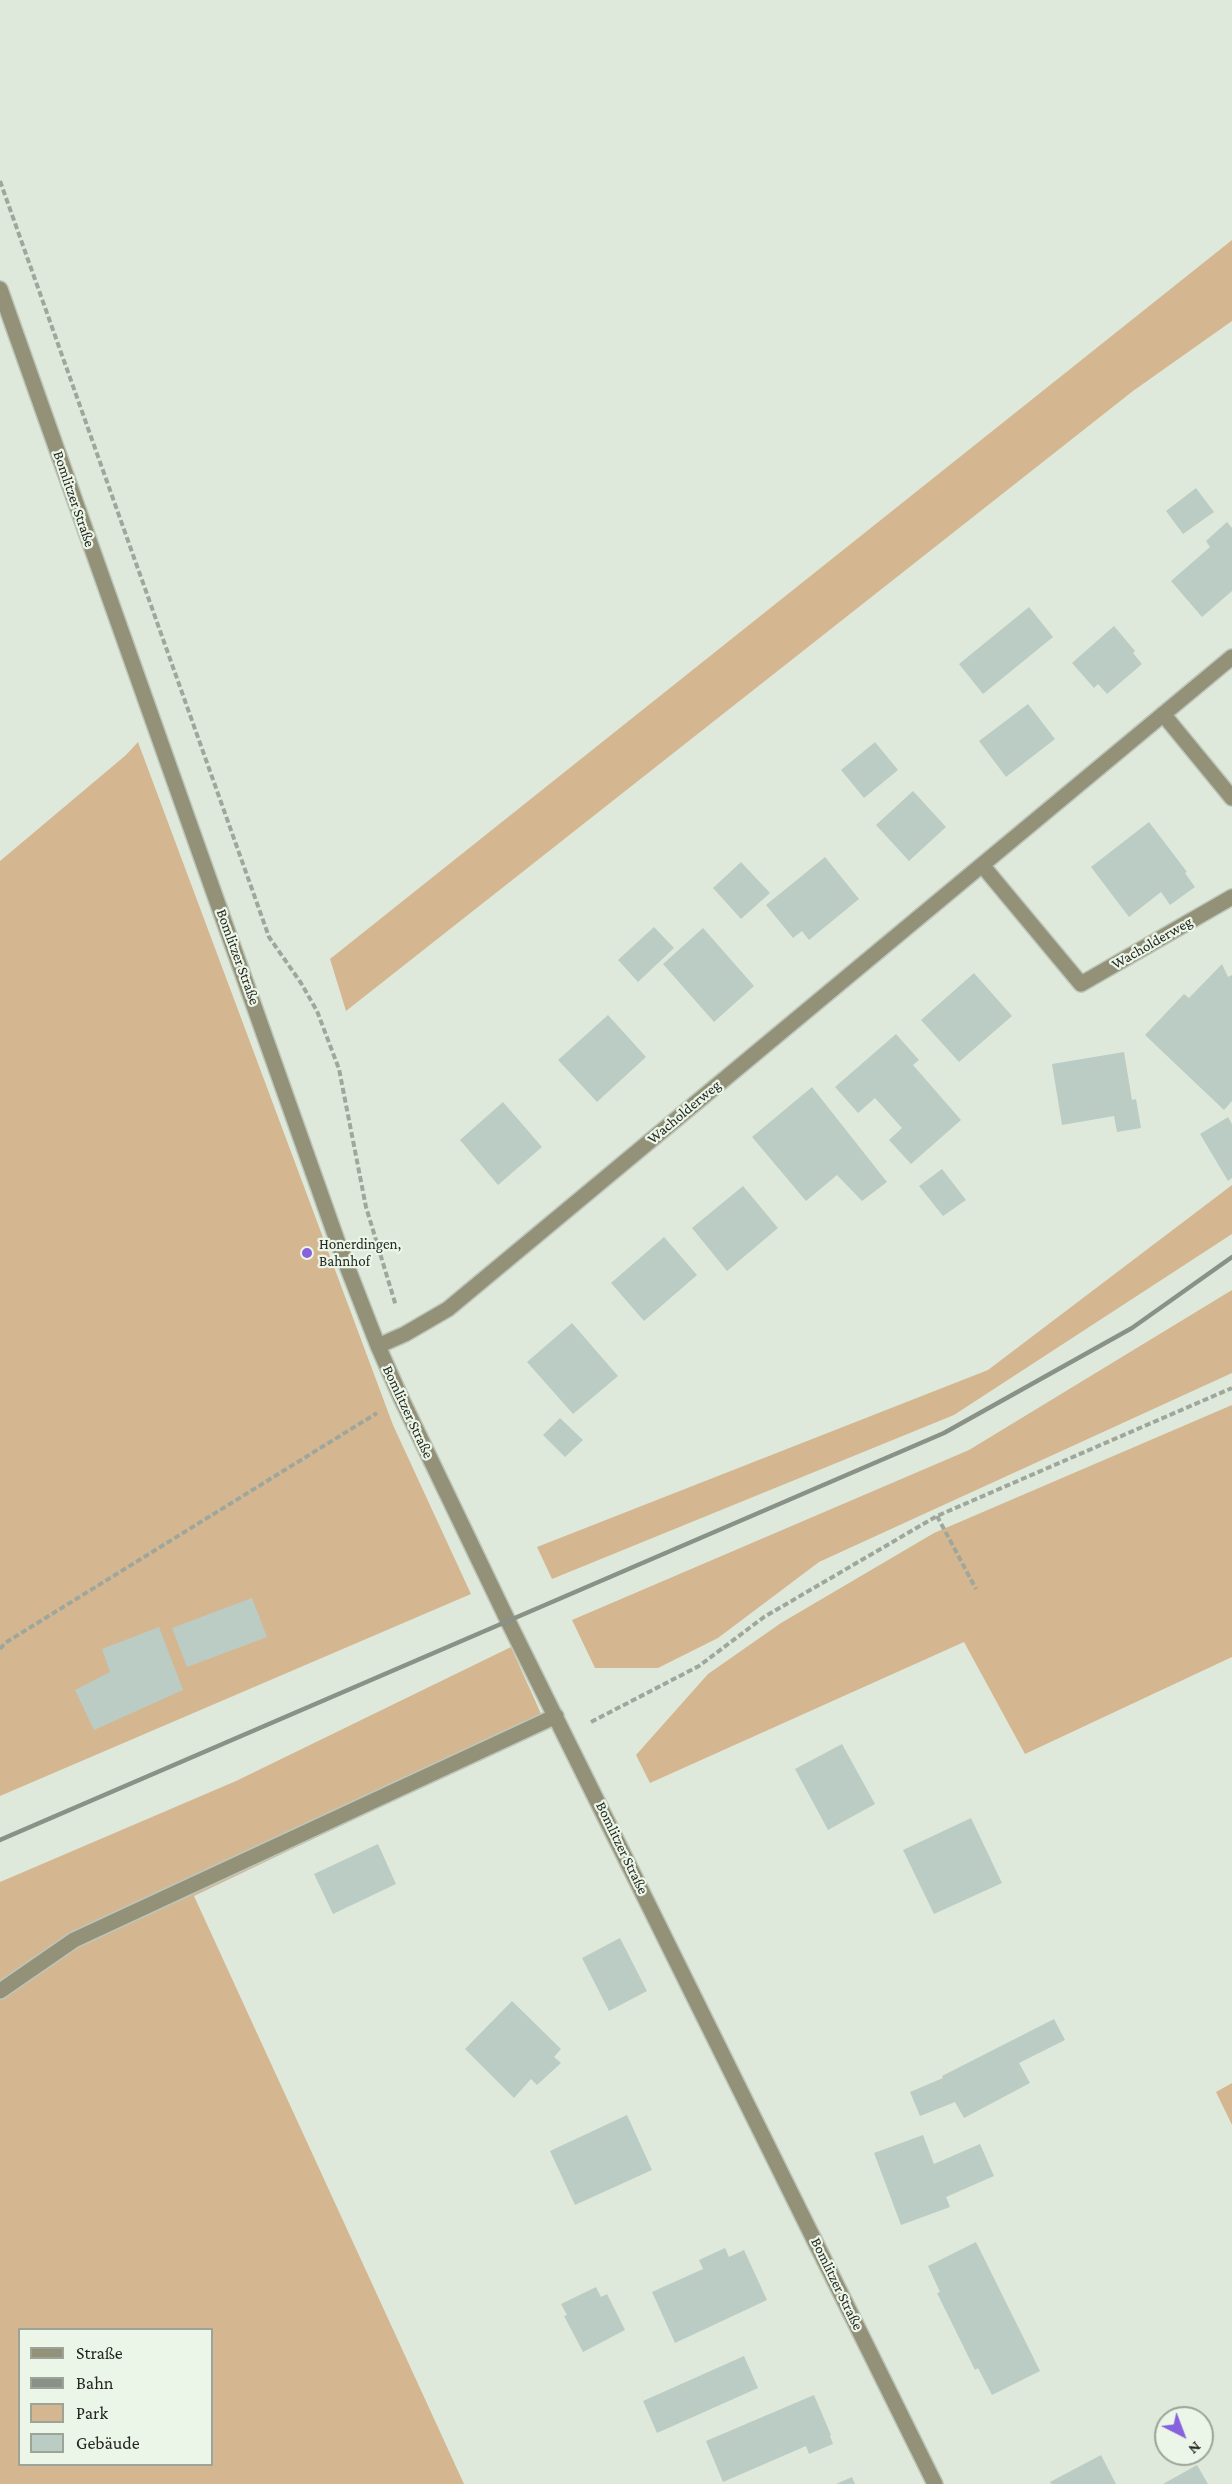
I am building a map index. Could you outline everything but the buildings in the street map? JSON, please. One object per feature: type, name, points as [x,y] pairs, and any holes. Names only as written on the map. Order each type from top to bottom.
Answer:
[{"type":"street","name":"Bomlitzer Straße","points":[[0,289],[338,1243],[378,1346],[401,1398],[556,1716],[935,2484]]},
{"type":"street","name":"Wacholderweg","points":[[378,1346],[405,1334],[448,1309],[1232,657]]},
{"type":"street","points":[[1163,714],[1232,798]]},
{"type":"street","name":"Wacholderweg","points":[[982,865],[1081,984],[1232,897]]},
{"type":"street","points":[[0,1991],[75,1940],[556,1716]]},
{"type":"path","points":[[0,181],[269,937],[301,983],[316,1011],[339,1069],[366,1207],[405,1334]]},
{"type":"path","points":[[565,1734],[699,1666],[764,1617],[937,1516],[1232,1388]]},
{"type":"path","points":[[0,1649],[5,1643],[401,1398]]},
{"type":"path","points":[[937,1516],[976,1589]]},
{"type":"green space","points":[[1232,240],[1232,321],[1133,391],[346,1011],[330,959]]},
{"type":"green space","points":[[138,742],[393,1425],[471,1594],[0,1796],[0,861],[126,755]]},
{"type":"green space","points":[[1232,1185],[1232,1234],[954,1415],[552,1579],[537,1547],[988,1370]]},
{"type":"green space","points":[[1232,1290],[1232,1373],[819,1562],[718,1638],[658,1668],[595,1668],[572,1620],[969,1450]]},
{"type":"green space","points":[[1232,1405],[1232,1657],[1025,1754],[964,1642],[650,1783],[636,1755],[708,1674],[781,1623],[934,1533]]},
{"type":"green space","points":[[511,1647],[547,1727],[194,1896],[464,2484],[0,2484],[0,1882],[236,1781]]},
{"type":"green space","points":[[1232,2083],[1232,2125],[1216,2092]]},
{"type":"railway","points":[[0,1840],[944,1433],[1132,1328],[1232,1257]]},
{"type":"place","name":"Honerdingen, Bahnhof","points":[[307,1253]]}]
